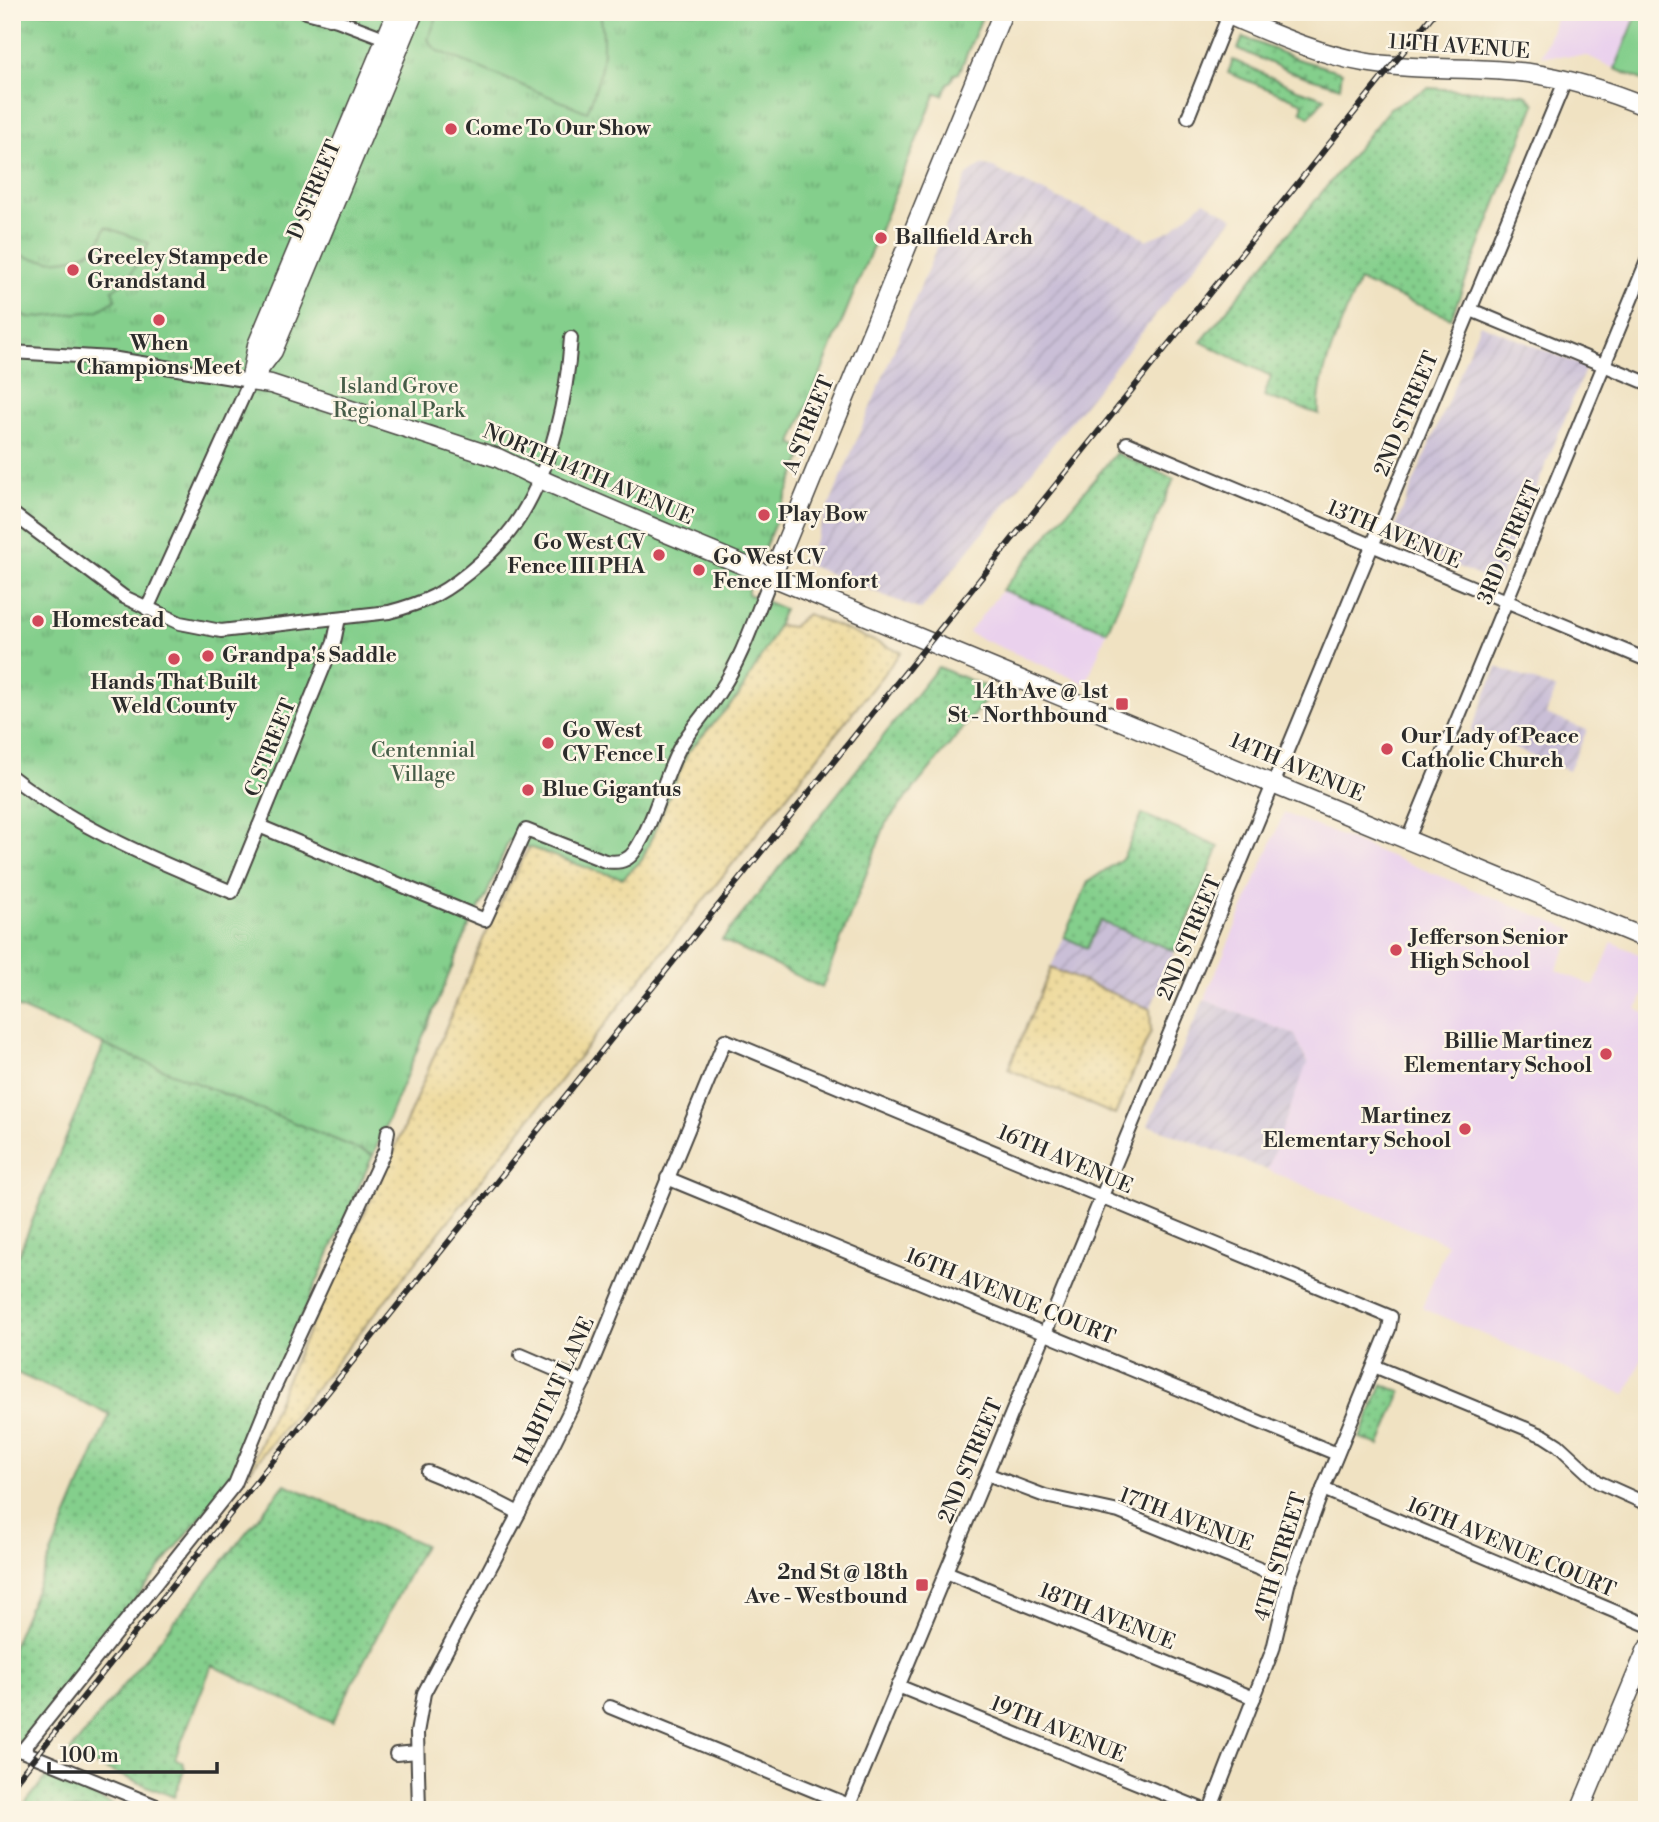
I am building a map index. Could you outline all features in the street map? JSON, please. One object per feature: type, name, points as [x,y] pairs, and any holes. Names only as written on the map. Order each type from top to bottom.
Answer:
[{"type":"street","points":[[306,12],[388,39]]},
{"type":"street","name":"D STREET","points":[[147,609],[250,381],[273,351],[397,12]]},
{"type":"street","name":"D STREET","points":[[388,39],[414,12]]},
{"type":"street","name":"A STREET","points":[[259,826],[485,920],[526,830],[614,863],[627,859],[633,853],[678,752],[691,728],[722,689],[735,664],[1003,12]]},
{"type":"street","points":[[1188,117],[1227,13]]},
{"type":"street","name":"11TH AVENUE","points":[[1227,13],[1308,48],[1365,62],[1526,73],[1566,79],[1599,88],[1647,107]]},
{"type":"street","name":"2ND STREET","points":[[848,1807],[1566,79]]},
{"type":"street","name":"3RD STREET","points":[[1408,839],[1647,261]]},
{"type":"street","points":[[1471,310],[1647,383]]},
{"type":"street","points":[[12,513],[124,597],[180,624],[221,631],[388,612],[411,606],[435,596],[480,562],[520,517],[539,478],[562,411],[569,372],[571,338]]},
{"type":"street","name":"NORTH 14TH AVENUE","points":[[12,352],[111,358],[271,384],[498,458],[539,478],[930,641]]},
{"type":"street","name":"13TH AVENUE","points":[[1128,443],[1647,660]]},
{"type":"street","name":"C STREET","points":[[12,777],[80,823],[232,892],[334,642],[339,618]]},
{"type":"street","name":"14TH AVENUE","points":[[930,641],[1646,935]]},
{"type":"street","name":"16TH AVENUE","points":[[725,1040],[1391,1317]]},
{"type":"street","name":"HABITAT LANE","points":[[419,1810],[416,1733],[424,1693],[519,1513],[584,1382],[725,1040]]},
{"type":"street","points":[[166,1810],[17,1749],[235,1483],[273,1391],[385,1150],[388,1131]]},
{"type":"street","name":"16TH AVENUE COURT","points":[[667,1178],[1337,1454]]},
{"type":"street","name":"4TH STREET","points":[[1210,1810],[1273,1649],[1289,1581],[1322,1489],[1389,1329],[1391,1317]]},
{"type":"street","points":[[521,1356],[584,1382]]},
{"type":"street","points":[[1374,1366],[1544,1436],[1558,1445],[1598,1482],[1647,1504]]},
{"type":"street","points":[[428,1472],[519,1513]]},
{"type":"street","name":"17TH AVENUE","points":[[987,1474],[1045,1496],[1119,1511],[1289,1581]]},
{"type":"street","name":"16TH AVENUE COURT","points":[[1322,1489],[1647,1625]]},
{"type":"street","name":"18TH AVENUE","points":[[946,1572],[1254,1698]]},
{"type":"street","points":[[1580,1810],[1647,1649]]},
{"type":"street","name":"19TH AVENUE","points":[[898,1686],[1204,1810]]},
{"type":"street","points":[[610,1707],[848,1807]]},
{"type":"street","points":[[396,1754],[417,1752]]},
{"type":"shaded area","points":[[1559,12],[1638,12],[1615,69],[1588,56],[1541,56]]},
{"type":"shaded area","points":[[982,165],[1131,229],[1146,240],[1171,230],[1204,201],[1233,218],[921,610],[805,564],[967,175]]},
{"type":"shaded area","points":[[1480,324],[1586,367],[1497,584],[1391,537]]},
{"type":"shaded area","points":[[1002,590],[1107,631],[1086,684],[968,633]]},
{"type":"shaded area","points":[[1497,667],[1556,689],[1546,714],[1587,730],[1569,771],[1471,731]]},
{"type":"shaded area","name":"Martinez Elementary School","points":[[1284,813],[1575,931],[1556,970],[1594,986],[1612,942],[1647,958],[1647,985],[1637,1009],[1647,1014],[1647,1347],[1626,1395],[1422,1308],[1447,1244],[1267,1170],[1307,1062],[1295,1035],[1204,1000]]},
{"type":"shaded area","points":[[1099,921],[1175,951],[1150,1009],[1051,968],[1064,937],[1087,947]]},
{"type":"shaded area","points":[[1204,1000],[1295,1035],[1307,1063],[1267,1170],[1148,1125]]},
{"type":"green space","name":"Island Grove Regional Park","points":[[12,12],[984,12],[959,73],[954,74],[943,95],[936,93],[792,443],[805,450],[762,554],[754,554],[744,582],[748,586],[748,594],[784,609],[772,638],[739,695],[688,752],[642,860],[623,878],[509,840],[486,896],[468,929],[373,1155],[12,1005]]},
{"type":"green space","points":[[439,12],[600,12],[602,63],[587,112],[436,50],[428,39]]},
{"type":"green space","points":[[1638,12],[1647,12],[1647,82],[1615,69]]},
{"type":"green space","points":[[1243,37],[1297,59],[1342,72],[1340,87],[1291,72],[1238,49]]},
{"type":"green space","points":[[1233,60],[1297,89],[1325,98],[1309,117],[1301,111],[1303,103],[1228,73]]},
{"type":"green space","points":[[1428,88],[1525,94],[1535,104],[1451,318],[1359,281],[1326,365],[1319,399],[1319,414],[1264,396],[1271,376],[1201,342],[1390,108]]},
{"type":"green space","name":"Greeley Stampede Grandstand","points":[[106,227],[149,243],[128,279],[112,290],[116,300],[97,311],[30,318],[12,310],[12,249],[30,258],[42,260],[78,257],[95,247]]},
{"type":"green space","points":[[1116,453],[1174,479],[1107,631],[1002,590]]},
{"type":"green space","points":[[938,667],[994,690],[886,823],[822,988],[722,940]]},
{"type":"green space","points":[[1142,814],[1219,847],[1175,951],[1100,921],[1087,948],[1064,937],[1088,882],[1123,858]]},
{"type":"green space","points":[[104,1044],[373,1155],[228,1482],[22,1743],[12,1738],[12,1647],[110,1414],[12,1371],[12,1271]]},
{"type":"green space","points":[[1382,1384],[1401,1392],[1380,1445],[1360,1438]]},
{"type":"green space","points":[[285,1484],[424,1545],[332,1723],[212,1665],[175,1758],[182,1762],[185,1768],[174,1797],[68,1754]]},
{"type":"green space","points":[[47,1776],[125,1810],[20,1810]]},
{"type":"sand","points":[[807,614],[901,652],[248,1473],[297,1355],[396,1146],[489,925],[529,847],[623,878],[642,860],[688,752],[739,695],[777,625],[792,627]]},
{"type":"sand","points":[[1051,968],[1150,1009],[1151,1031],[1115,1115],[1008,1069]]},
{"type":"railway","points":[[12,1786],[1435,12]]},
{"type":"place","name":"Come To Our Show","points":[[451,129]]},
{"type":"place","name":"Ballfield Arch","points":[[881,238]]},
{"type":"place","name":"Greeley Stampede Grandstand","points":[[73,270]]},
{"type":"place","name":"When Champions Meet","points":[[159,320]]},
{"type":"place","name":"Play Bow","points":[[764,515]]},
{"type":"place","name":"Go West CV Fence III PHA","points":[[659,555]]},
{"type":"place","name":"Go West CV Fence II Monfort","points":[[699,570]]},
{"type":"place","name":"Homestead","points":[[38,621]]},
{"type":"place","name":"Grandpa's Saddle","points":[[208,656]]},
{"type":"place","name":"Hands That Built Weld County","points":[[174,659]]},
{"type":"place","name":"14th Ave @ 1st St - Northbound","points":[[1122,704]]},
{"type":"place","name":"Go West CV Fence I","points":[[548,743]]},
{"type":"place","name":"Our Lady of Peace Catholic Church","points":[[1387,749]]},
{"type":"place","name":"Blue Gigantus","points":[[528,790]]},
{"type":"place","name":"Jefferson Senior High School","points":[[1396,950]]},
{"type":"place","name":"Billie Martinez Elementary School","points":[[1606,1054]]},
{"type":"place","name":"Martinez Elementary School","points":[[1465,1129]]},
{"type":"place","name":"2nd St @ 18th Ave - Westbound","points":[[922,1585]]},
{"type":"park label","name":"Centennial Village","points":[[423,763]]}]
